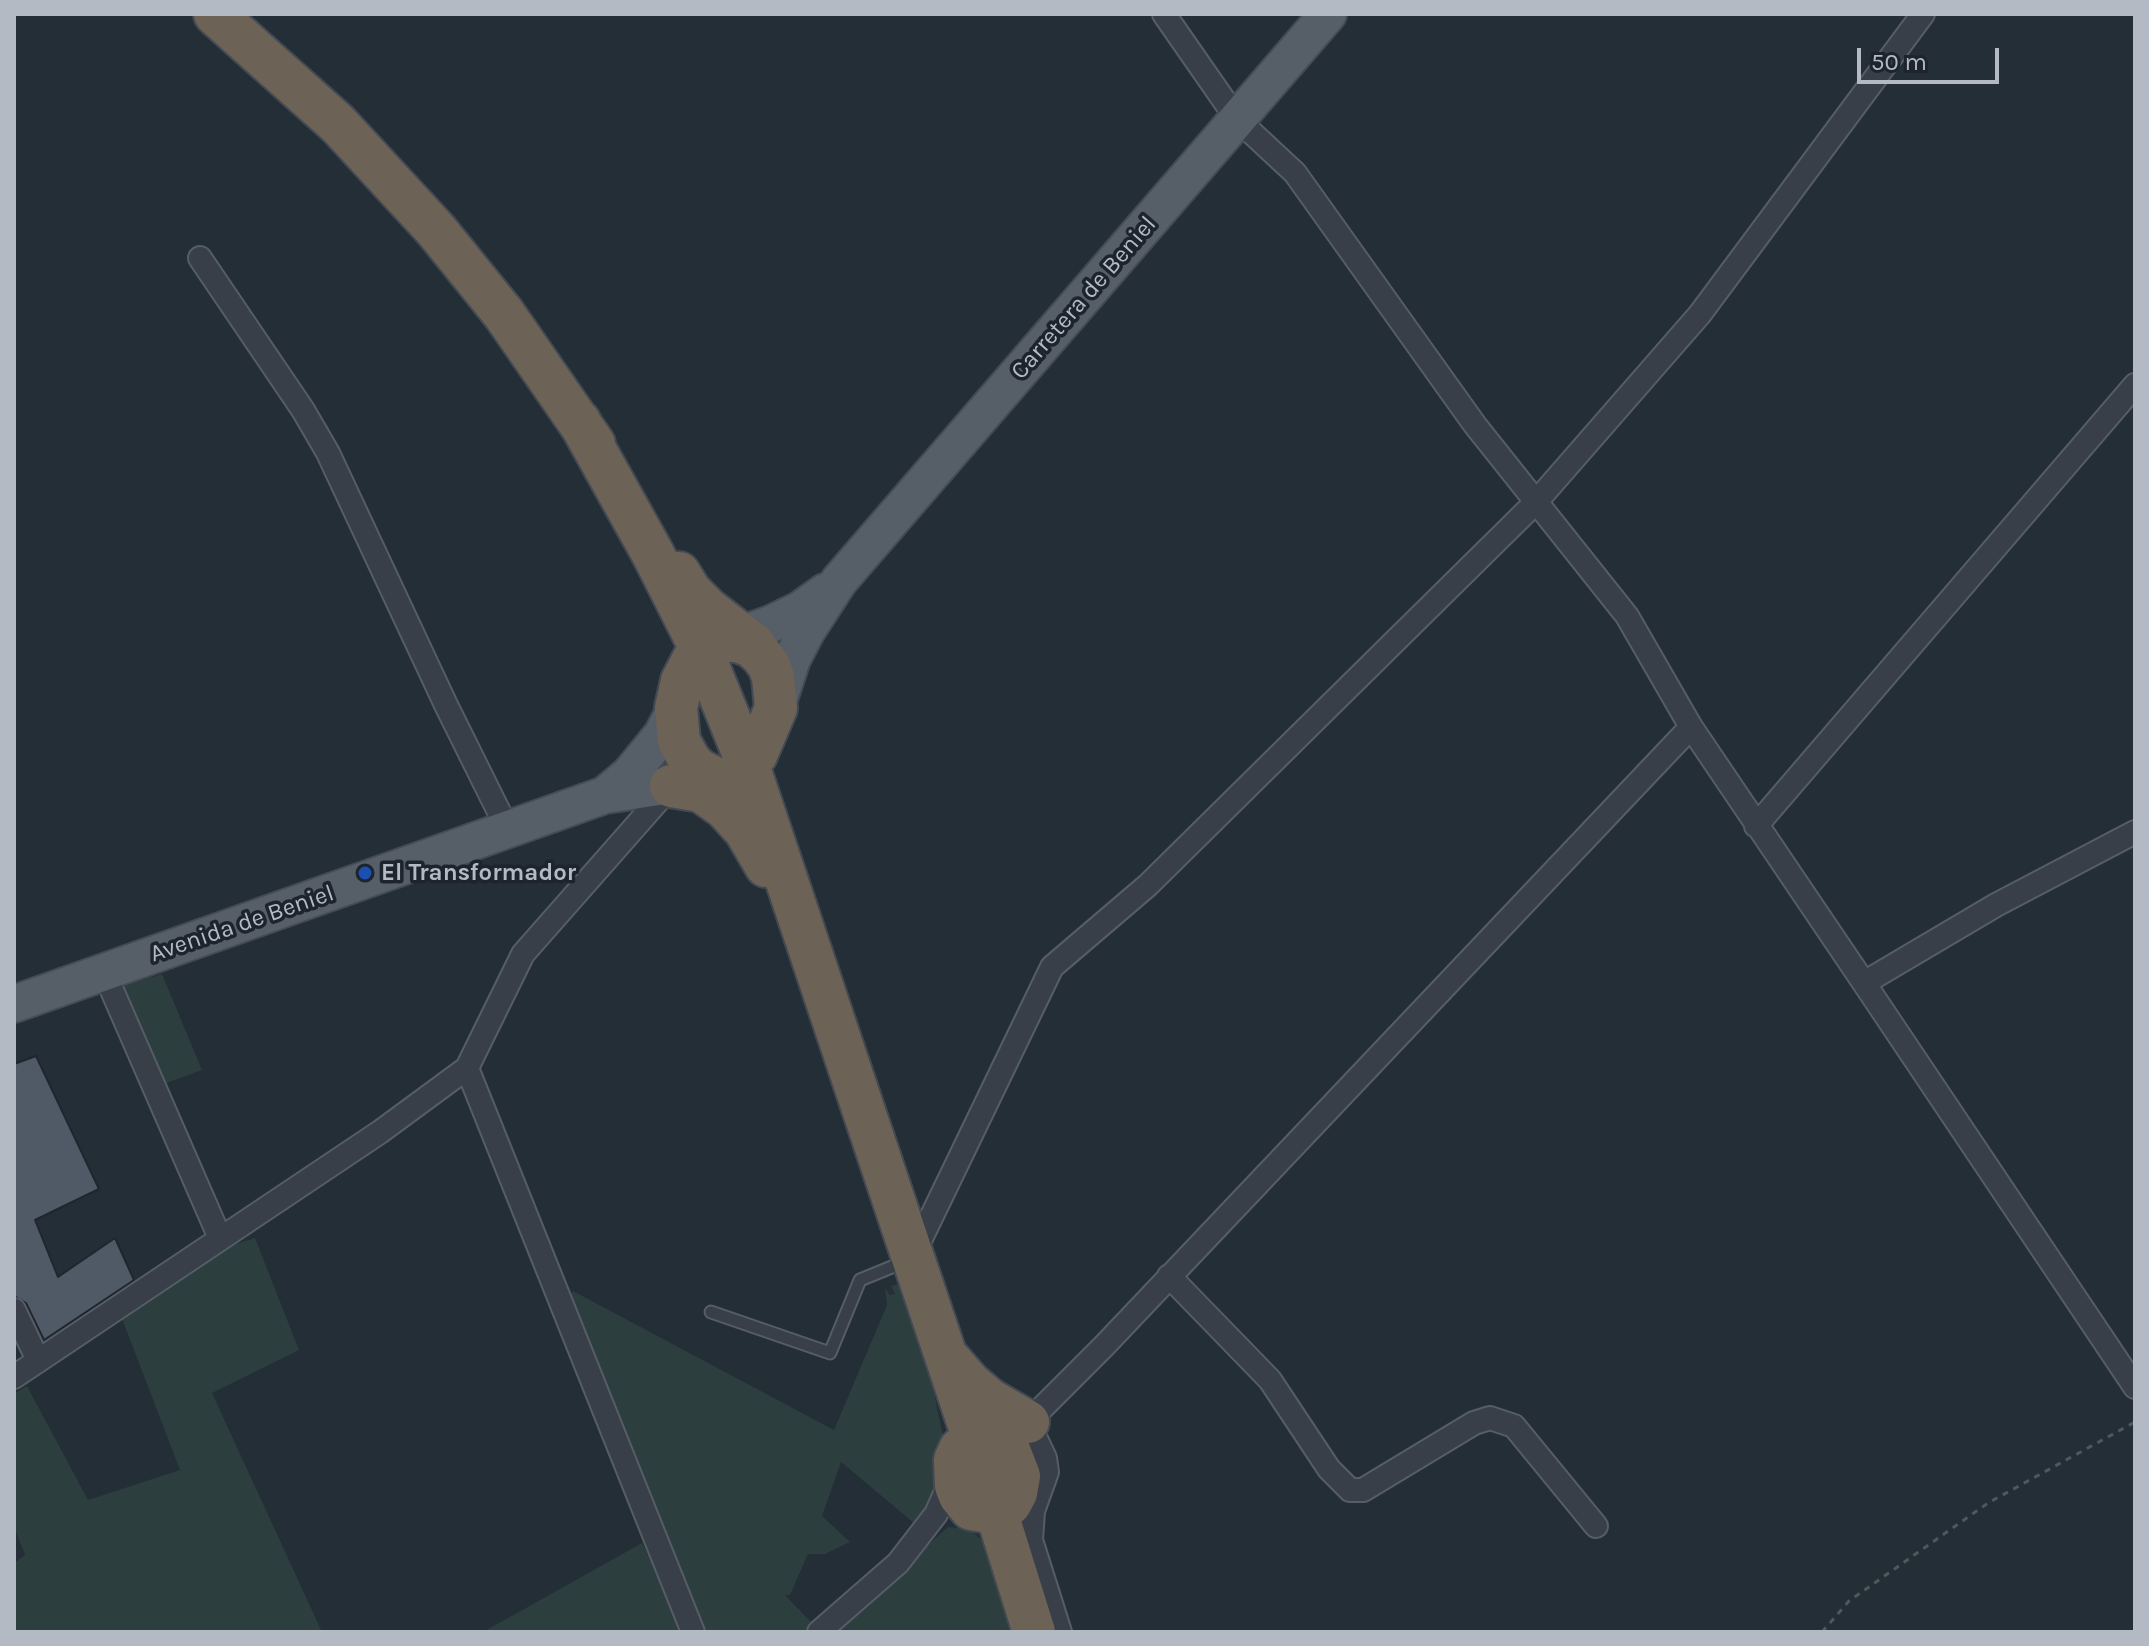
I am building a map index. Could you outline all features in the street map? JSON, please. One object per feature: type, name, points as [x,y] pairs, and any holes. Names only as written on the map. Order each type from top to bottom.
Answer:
[{"type":"highway","points":[[215,14],[338,124],[436,230],[504,314],[579,421],[690,591],[773,677],[776,761],[783,812],[829,1006],[942,1350],[985,1512],[1034,1632]]},
{"type":"highway","points":[[579,421],[645,563],[672,640],[677,732],[763,861],[829,1006]]},
{"type":"highway","points":[[676,708],[686,669],[737,637]]},
{"type":"highway","points":[[706,777],[737,637]]},
{"type":"highway","points":[[706,777],[762,742],[776,708]]},
{"type":"highway","points":[[942,1350],[970,1383],[990,1400],[1028,1422]]},
{"type":"main road","name":"Carretera de Beniel","points":[[839,581],[1328,14]]},
{"type":"main road","points":[[737,637],[800,610],[839,581]]},
{"type":"main road","points":[[776,708],[799,645],[839,581]]},
{"type":"main road","points":[[605,795],[630,774],[662,735],[676,708]]},
{"type":"main road","points":[[605,795],[706,777]]},
{"type":"main road","name":"Avenida de Beniel","points":[[14,1004],[605,795]]},
{"type":"street","points":[[1164,14],[1237,119],[1295,173],[1475,425],[1627,616],[1691,727],[1756,826],[2135,1387]]},
{"type":"street","points":[[912,1258],[1052,967],[1148,885],[1536,502],[1700,314],[1923,14]]},
{"type":"street","points":[[200,258],[303,410],[328,453],[439,692],[508,830]]},
{"type":"street","points":[[1756,826],[2135,385]]},
{"type":"street","points":[[985,1512],[936,1514],[967,1452],[1028,1422],[1691,727]]},
{"type":"street","points":[[14,1377],[380,1132],[467,1068],[523,954],[706,777]]},
{"type":"street","points":[[1864,983],[1996,905],[2135,832]]},
{"type":"street","points":[[104,972],[220,1238]]},
{"type":"street","points":[[467,1068],[693,1632]]},
{"type":"street","points":[[1169,1276],[1270,1380],[1329,1469],[1350,1490],[1363,1490],[1474,1423],[1490,1418],[1514,1426],[1596,1526]]},
{"type":"street","points":[[14,1310],[38,1360]]},
{"type":"street","points":[[819,1632],[898,1563],[985,1512],[1019,1451],[1028,1422]]},
{"type":"street","points":[[1028,1422],[1045,1458],[1047,1472],[1033,1511],[1031,1540],[1060,1632]]},
{"type":"lane","points":[[711,1312],[830,1353],[860,1280],[912,1258]]},
{"type":"path","points":[[1822,1632],[1849,1601],[1988,1503],[2135,1422]]},
{"type":"shaded area","points":[[162,974],[202,1070],[161,1085],[118,987]]},
{"type":"shaded area","points":[[255,1238],[299,1350],[212,1393],[322,1632],[14,1632],[14,1563],[25,1555],[14,1527],[14,1394],[27,1386],[88,1500],[180,1470],[121,1316],[226,1247]]},
{"type":"shaded area","points":[[898,1284],[903,1287],[929,1369],[943,1436],[938,1482],[930,1501],[915,1524],[841,1462],[822,1516],[850,1542],[825,1554],[808,1554],[790,1595],[785,1595],[813,1624],[804,1632],[706,1632],[656,1521],[568,1296],[573,1291],[834,1430],[887,1305],[885,1288],[890,1295],[895,1294],[891,1286]]},
{"type":"shaded area","points":[[948,1527],[970,1529],[987,1545],[1019,1632],[832,1632]]},
{"type":"shaded area","points":[[642,1543],[686,1632],[483,1632]]},
{"type":"building","points":[[36,1056],[99,1189],[35,1220],[58,1277],[115,1238],[134,1280],[44,1340],[26,1303],[14,1296],[14,1064]]},
{"type":"place","name":"El Transformador","points":[[365,873]]}]
